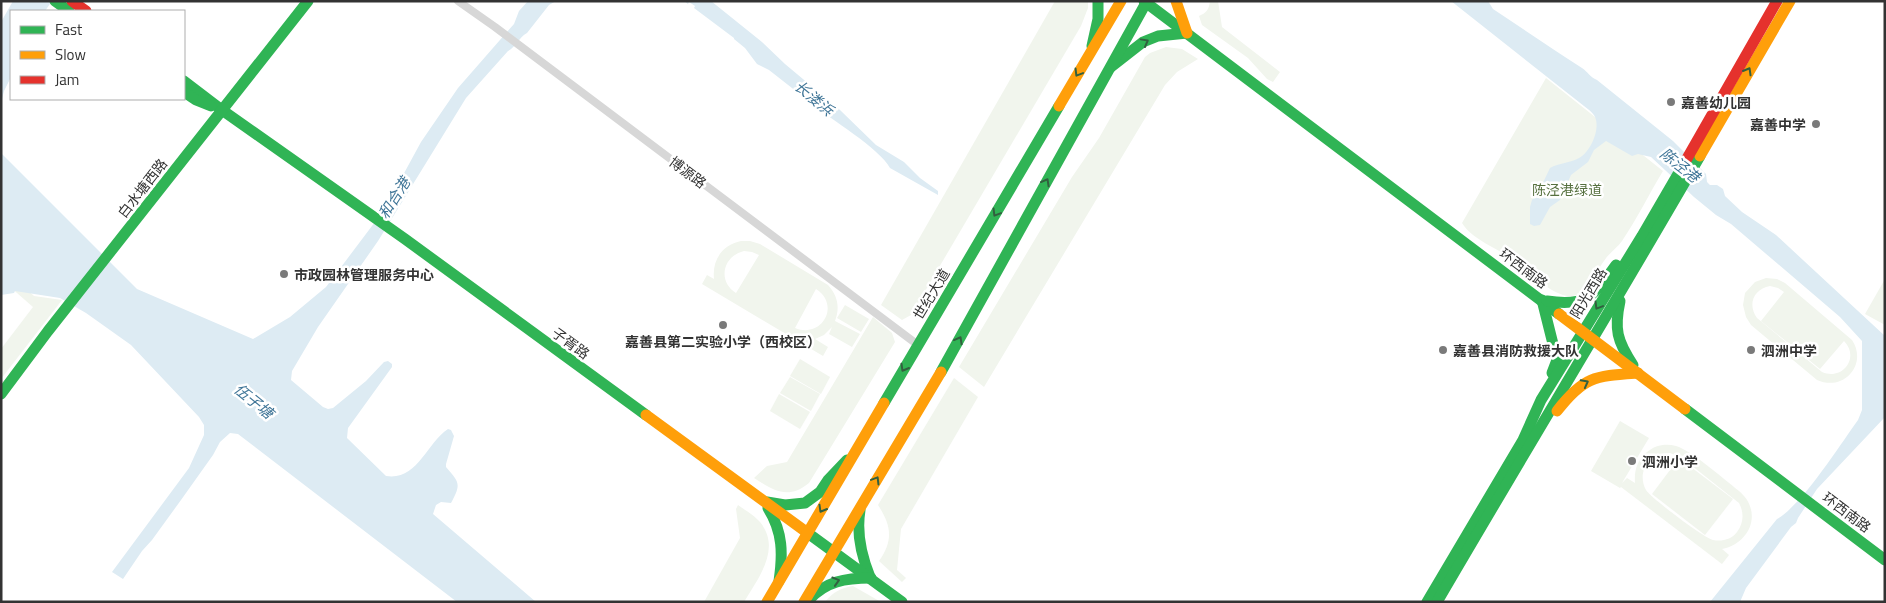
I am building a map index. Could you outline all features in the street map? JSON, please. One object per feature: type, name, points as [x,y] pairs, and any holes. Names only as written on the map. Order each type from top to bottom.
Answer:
[{"type":"street","points":[[55,1],[68,10]]},
{"type":"street","points":[[72,1],[85,10]]},
{"type":"street","name":"白水塘西路","points":[[1,394],[48,331],[308,1]]},
{"type":"street","name":"博源路","points":[[458,1],[918,345]]},
{"type":"street","points":[[1089,55],[1098,19],[1098,1]]},
{"type":"street","name":"世纪大道","points":[[767,602],[1121,1]]},
{"type":"street","points":[[1110,68],[1143,42],[1158,36],[1187,33],[1176,1]]},
{"type":"street","name":"阳光西路","points":[[1437,602],[1622,291],[1675,188],[1777,1]]},
{"type":"street","points":[[1694,155],[1790,1]]},
{"type":"street","points":[[804,602],[945,365],[1146,2]]},
{"type":"street","name":"环西南路","points":[[1146,2],[1885,560]]},
{"type":"street","name":"子胥路","points":[[185,82],[902,602]]},
{"type":"street","name":"子胥路","points":[[185,93],[196,100],[222,110]]},
{"type":"street","name":"阳光西路","points":[[1427,602],[1523,440],[1541,400],[1632,251],[1675,188]]},
{"type":"street","points":[[1541,400],[1557,360],[1542,300],[1565,305],[1585,300],[1596,292],[1616,264],[1632,251]]},
{"type":"street","points":[[1622,291],[1616,318],[1618,343],[1638,373]]},
{"type":"street","points":[[1539,429],[1582,382],[1608,374],[1638,373]]},
{"type":"street","points":[[762,501],[785,505],[804,503],[820,492],[828,480],[857,450]]},
{"type":"street","points":[[762,501],[775,517],[781,531],[782,559],[779,582]]},
{"type":"street","points":[[808,602],[813,594],[826,584],[838,580],[871,578],[857,534],[862,504]]},
{"type":"green space","points":[[1055,1],[1088,1],[1088,8],[1081,26],[911,315],[902,320],[881,305]]},
{"type":"green space","points":[[1210,1],[1218,1],[1222,27],[1280,72],[1273,82],[1267,79],[1248,58],[1202,25],[1199,16],[1207,11]]},
{"type":"green space","points":[[1166,47],[1182,49],[1198,59],[1177,72],[1165,85],[984,387],[959,367],[1072,177],[1099,138],[1145,57]]},
{"type":"green space","name":"陈泾港绿道","points":[[1546,78],[1663,171],[1622,241],[1606,258],[1587,287],[1572,296],[1558,293],[1550,288],[1508,256],[1479,240],[1462,223]]},
{"type":"green space","points":[[750,241],[760,244],[828,285],[834,293],[837,302],[835,321],[860,334],[852,347],[829,334],[832,327],[824,335],[815,339],[828,347],[823,356],[702,284],[707,275],[714,279],[715,266],[720,254],[734,243]],"holes":[[[744,251],[759,255],[736,293],[726,282],[725,269],[731,258]],[[816,289],[827,303],[825,319],[813,329],[795,328]]]},
{"type":"green space","points":[[1,266],[34,296],[62,300],[1,379],[1,349],[33,307],[1,279]]},
{"type":"green space","points":[[1766,278],[1777,279],[1785,283],[1852,340],[1857,358],[1851,374],[1836,382],[1827,383],[1817,380],[1751,325],[1746,317],[1743,305],[1745,293],[1755,282]],"holes":[[[1770,286],[1784,292],[1761,321],[1820,369],[1844,341],[1849,347],[1850,354],[1847,366],[1837,373],[1822,372],[1757,318],[1752,303],[1756,294]]]},
{"type":"green space","points":[[1885,279],[1885,325],[1865,314]]},
{"type":"green space","points":[[845,305],[869,319],[861,332],[837,318]]},
{"type":"green space","points":[[873,317],[892,333],[895,342],[809,483],[794,491],[781,492],[768,487],[754,478],[767,466],[787,462]]},
{"type":"green space","points":[[800,359],[830,377],[821,394],[790,376]]},
{"type":"green space","points":[[790,377],[820,394],[811,411],[780,393]]},
{"type":"green space","points":[[954,378],[978,397],[901,529],[897,570],[906,578],[902,582],[879,561],[887,546],[889,533],[886,519],[878,505]]},
{"type":"green space","points":[[779,394],[810,412],[800,429],[770,411]]},
{"type":"green space","points":[[1620,421],[1649,438],[1622,483],[1627,478],[1635,483],[1635,474],[1639,462],[1650,450],[1661,445],[1676,446],[1699,459],[1739,491],[1751,508],[1752,517],[1750,525],[1740,540],[1732,546],[1722,549],[1729,555],[1722,564],[1621,487],[1591,471]],"holes":[[[1670,453],[1682,458],[1739,503],[1742,510],[1742,521],[1735,534],[1720,541],[1708,538],[1667,509],[1646,490],[1643,483],[1644,470],[1651,460],[1656,456]]]},
{"type":"green space","points":[[1679,458],[1733,499],[1705,535],[1652,494]]},
{"type":"green space","points":[[738,505],[758,520],[766,532],[769,543],[766,563],[744,602],[704,602],[740,538],[736,509]]},
{"type":"green space","points":[[853,586],[881,602],[825,602],[837,591]]},
{"type":"water","points":[[13,1],[52,1],[46,10],[10,10],[10,79],[1,103],[1,22]]},
{"type":"water","points":[[528,1],[556,1],[549,5],[527,33],[508,51],[466,98],[378,241],[318,327],[292,371],[291,380],[323,407],[328,409],[333,408],[366,381],[384,362],[388,361],[392,364],[392,367],[348,428],[347,438],[386,476],[397,476],[406,473],[420,460],[440,436],[448,429],[451,430],[454,436],[446,467],[456,480],[458,487],[451,503],[441,502],[436,505],[433,514],[536,602],[457,602],[238,434],[230,433],[220,442],[213,455],[123,579],[112,572],[189,468],[204,435],[204,425],[199,417],[131,345],[86,313],[60,298],[15,291],[14,293],[1,295],[1,153],[137,289],[253,339],[290,317],[326,287],[384,210],[421,142],[458,88],[514,24],[519,11]]},
{"type":"water","name":"长溇浜","points":[[684,1],[711,1],[762,42],[840,110],[876,145],[904,162],[920,178],[938,191],[938,195],[890,168],[885,160],[866,143],[811,104],[812,100],[807,97],[806,99],[769,70],[757,64],[745,48],[734,38],[694,8],[695,6]]},
{"type":"water","name":"陈泾港","points":[[1451,1],[1488,1],[1493,9],[1597,80],[1673,141],[1706,174],[1707,182],[1710,185],[1717,185],[1723,189],[1725,196],[1742,212],[1776,235],[1885,336],[1885,417],[1817,489],[1796,523],[1791,527],[1746,588],[1740,602],[1710,602],[1777,519],[1787,512],[1809,488],[1858,420],[1862,410],[1862,341],[1840,317],[1731,224],[1716,215],[1694,197],[1651,157],[1638,154],[1632,156],[1606,141],[1594,150],[1588,162],[1571,175],[1560,200],[1550,207],[1540,225],[1534,226],[1530,224],[1532,200],[1540,189],[1550,168],[1576,160],[1587,151],[1595,136],[1597,125],[1595,118],[1588,109]]},
{"type":"traffic: fast","points":[[55,1],[68,10]]},
{"type":"traffic: fast","points":[[1,394],[48,331],[308,1]]},
{"type":"traffic: fast","points":[[1092,46],[1098,19],[1098,1]]},
{"type":"traffic: fast","points":[[1144,1],[1559,314]]},
{"type":"traffic: fast","points":[[941,372],[1147,1]]},
{"type":"traffic: fast","points":[[1111,67],[1143,42],[1158,36],[1187,33]]},
{"type":"traffic: fast","points":[[185,82],[646,415]]},
{"type":"traffic: fast","points":[[185,93],[196,100],[211,106]]},
{"type":"traffic: fast","points":[[884,403],[1059,106]]},
{"type":"traffic: fast","points":[[1437,602],[1700,156]]},
{"type":"traffic: fast","points":[[1427,602],[1523,440],[1541,400],[1642,236],[1685,162]]},
{"type":"traffic: fast","points":[[1547,301],[1572,302],[1588,297],[1595,292],[1616,265]]},
{"type":"traffic: fast","points":[[1542,300],[1557,360],[1552,373]]},
{"type":"traffic: fast","points":[[1620,301],[1617,319],[1618,334],[1623,349],[1633,365]]},
{"type":"traffic: fast","points":[[1685,409],[1885,560]]},
{"type":"traffic: fast","points":[[767,502],[785,505],[805,503],[820,492],[828,480],[847,460]]},
{"type":"traffic: fast","points":[[768,508],[777,526],[781,543],[779,581]]},
{"type":"traffic: fast","points":[[860,510],[860,544],[870,577]]},
{"type":"traffic: fast","points":[[805,531],[902,602]]},
{"type":"traffic: fast","points":[[808,601],[822,589],[836,582],[871,578]]},
{"type":"traffic: slow","points":[[1059,106],[1121,1]]},
{"type":"traffic: slow","points":[[1176,1],[1187,33]]},
{"type":"traffic: slow","points":[[1700,156],[1790,1]]},
{"type":"traffic: slow","points":[[1559,314],[1685,409]]},
{"type":"traffic: slow","points":[[804,602],[941,372]]},
{"type":"traffic: slow","points":[[1557,411],[1566,399],[1583,384],[1601,377],[1638,373]]},
{"type":"traffic: slow","points":[[767,602],[884,403]]},
{"type":"traffic: slow","points":[[646,415],[805,531]]},
{"type":"traffic: jam","points":[[72,1],[85,10]]},
{"type":"traffic: jam","points":[[1685,162],[1777,1]]},
{"type":"place","name":"嘉善幼儿园","points":[[1671,102]]},
{"type":"place","name":"嘉善中学","points":[[1816,124]]},
{"type":"place","name":"市政园林管理服务中心","points":[[284,274]]},
{"type":"place","name":"嘉善县第二实验小学（西校区）","points":[[723,325]]},
{"type":"place","name":"嘉善县消防救援大队","points":[[1443,350]]},
{"type":"place","name":"泗洲中学","points":[[1751,350]]},
{"type":"place","name":"泗洲小学","points":[[1632,461]]},
{"type":"water label","name":"和合港","points":[[394,198]]},
{"type":"water label","name":"伍子塘","points":[[254,401]]}]
